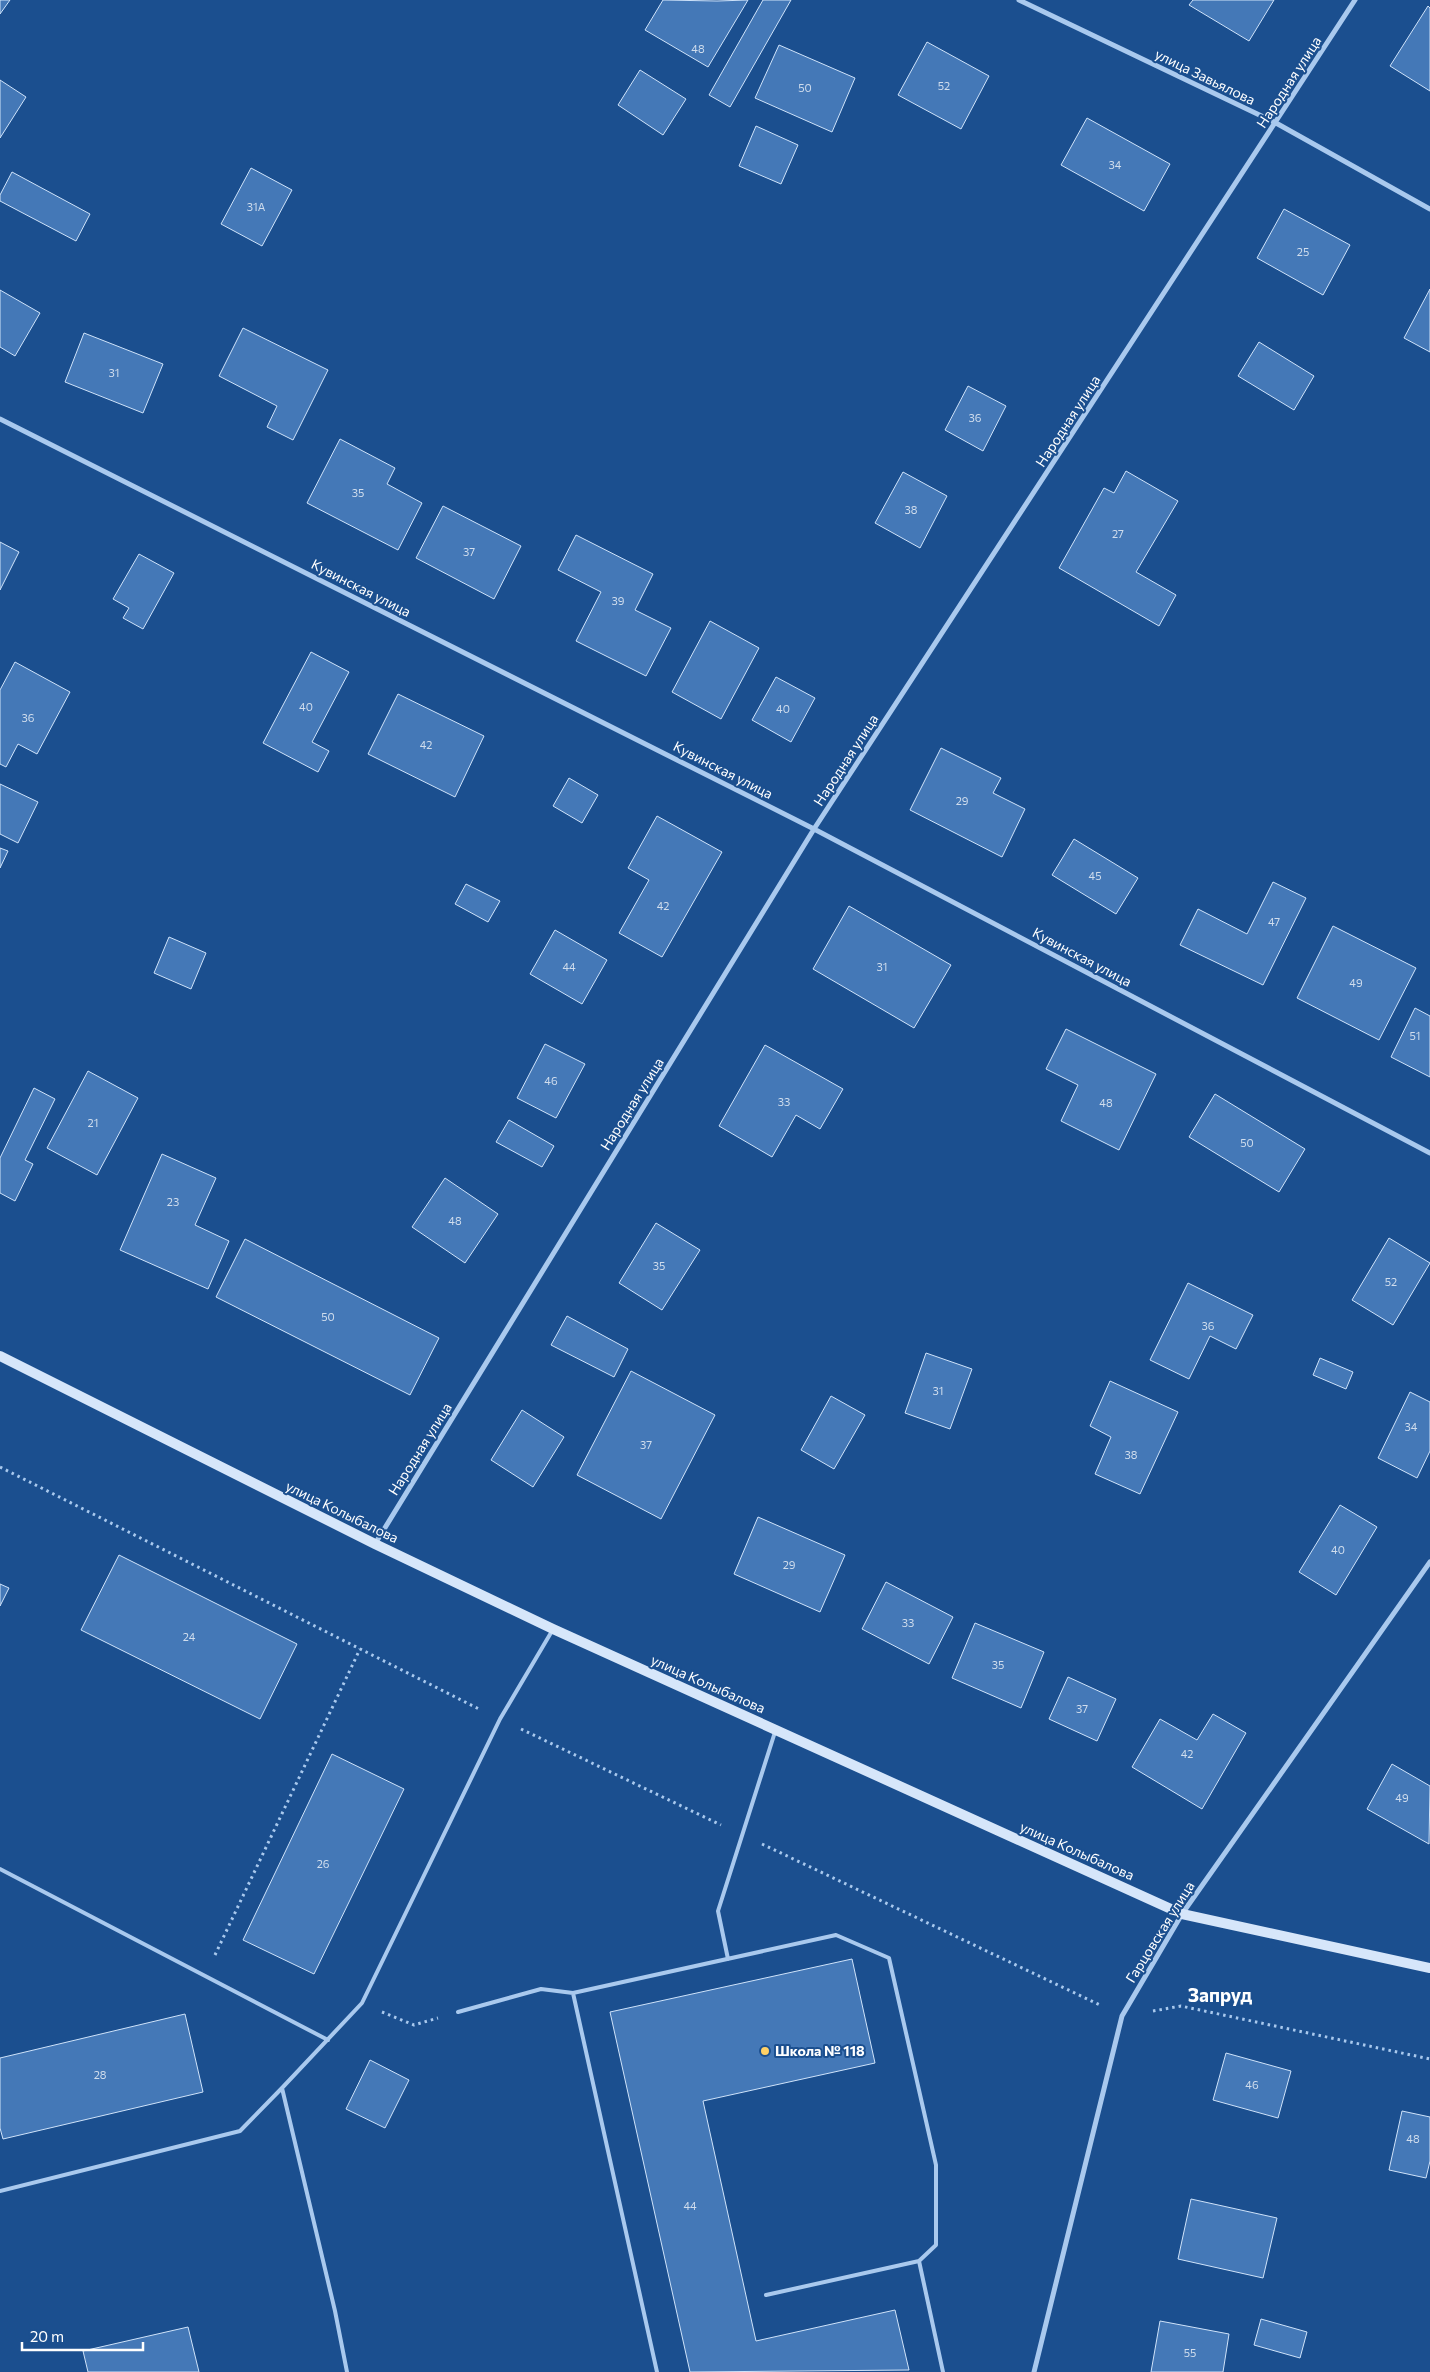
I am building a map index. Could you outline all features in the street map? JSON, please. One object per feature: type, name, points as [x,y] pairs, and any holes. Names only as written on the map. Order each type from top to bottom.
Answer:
[{"type":"street","name":"улица Завьялова","points":[[1019,0],[1276,123],[1430,209]]},
{"type":"street","name":"Народная улица","points":[[375,1544],[814,829],[1355,0]]},
{"type":"street","name":"Кувинская улица","points":[[0,419],[814,829],[1430,1153]]},
{"type":"street","name":"улица Колыбалова","points":[[0,1356],[375,1544],[554,1629],[1182,1914],[1430,1968]]},
{"type":"street","name":"Гарцовская улица","points":[[1034,2372],[1122,2016],[1182,1914],[1430,1562]]},
{"type":"lane","points":[[0,2191],[240,2131],[362,2003],[500,1719],[554,1629]]},
{"type":"lane","points":[[728,1959],[718,1912],[776,1730]]},
{"type":"lane","points":[[0,1869],[328,2040]]},
{"type":"lane","points":[[458,2012],[541,1989],[573,1993],[836,1935],[889,1958],[936,2165],[936,2246],[919,2261],[766,2295]]},
{"type":"lane","points":[[573,1993],[657,2372]]},
{"type":"lane","points":[[282,2088],[335,2311],[347,2372]]},
{"type":"lane","points":[[919,2261],[943,2372]]},
{"type":"path","points":[[0,1467],[500,1719],[1122,2016],[1181,2006],[1430,2059]]},
{"type":"path","points":[[205,1976],[360,1649]]},
{"type":"path","points":[[362,2003],[414,2024],[439,2018]]},
{"type":"building","points":[[0,0],[10,0],[0,14]]},
{"type":"building","points":[[663,0],[748,0],[708,67],[645,30]]},
{"type":"building","points":[[763,0],[791,0],[730,107],[709,95]]},
{"type":"building","points":[[1193,0],[1274,0],[1249,41],[1189,5]]},
{"type":"building","points":[[1428,6],[1430,8],[1430,91],[1390,66]]},
{"type":"building","points":[[927,42],[989,76],[961,129],[898,95]]},
{"type":"building","points":[[779,45],[855,78],[832,132],[755,98]]},
{"type":"building","points":[[640,70],[686,99],[663,135],[618,105]]},
{"type":"building","points":[[0,80],[26,97],[0,138]]},
{"type":"building","points":[[1087,118],[1170,164],[1144,211],[1061,165]]},
{"type":"building","points":[[756,126],[798,145],[781,184],[739,166]]},
{"type":"building","points":[[251,168],[292,190],[262,246],[221,224]]},
{"type":"building","points":[[12,172],[90,214],[76,241],[0,201],[0,195]]},
{"type":"building","points":[[1284,209],[1350,245],[1323,295],[1257,258]]},
{"type":"building","points":[[1430,289],[1430,352],[1404,338]]},
{"type":"building","points":[[0,290],[40,313],[15,356],[0,347]]},
{"type":"building","points":[[243,328],[328,370],[293,440],[267,427],[277,406],[219,376]]},
{"type":"building","points":[[84,333],[163,364],[143,413],[65,382]]},
{"type":"building","points":[[1259,342],[1314,376],[1294,410],[1238,376]]},
{"type":"building","points":[[968,386],[1006,406],[983,451],[945,430]]},
{"type":"building","points":[[340,439],[395,468],[387,484],[422,503],[398,550],[307,503]]},
{"type":"building","points":[[1126,471],[1178,501],[1136,572],[1176,595],[1159,626],[1059,568],[1104,488],[1114,493]]},
{"type":"building","points":[[903,472],[947,496],[920,548],[875,523]]},
{"type":"building","points":[[443,506],[521,546],[494,599],[416,558]]},
{"type":"building","points":[[576,535],[653,574],[635,610],[671,628],[646,676],[576,641],[601,592],[558,570]]},
{"type":"building","points":[[0,542],[19,552],[0,590]]},
{"type":"building","points":[[139,554],[174,573],[143,629],[123,618],[129,608],[113,599]]},
{"type":"building","points":[[710,621],[759,648],[721,719],[672,692]]},
{"type":"building","points":[[311,652],[349,672],[312,742],[329,751],[318,772],[263,743]]},
{"type":"building","points":[[15,662],[70,692],[37,754],[18,744],[6,767],[0,764],[0,690]]},
{"type":"building","points":[[776,677],[815,698],[791,742],[752,720]]},
{"type":"building","points":[[398,694],[484,736],[455,797],[368,754]]},
{"type":"building","points":[[941,748],[1001,778],[993,793],[1025,809],[1002,857],[910,810]]},
{"type":"building","points":[[569,778],[598,795],[582,823],[553,806]]},
{"type":"building","points":[[0,784],[38,802],[18,843],[0,834]]},
{"type":"building","points":[[657,816],[722,852],[662,957],[619,933],[649,880],[628,868]]},
{"type":"building","points":[[1074,839],[1138,878],[1116,914],[1052,875]]},
{"type":"building","points":[[0,848],[8,851],[0,868]]},
{"type":"building","points":[[1273,882],[1306,898],[1263,985],[1180,945],[1198,909],[1247,934]]},
{"type":"building","points":[[466,884],[500,901],[488,922],[455,904]]},
{"type":"building","points":[[849,906],[951,965],[914,1028],[813,969]]},
{"type":"building","points":[[1333,926],[1416,968],[1379,1040],[1297,998]]},
{"type":"building","points":[[555,930],[607,960],[582,1004],[530,974]]},
{"type":"building","points":[[169,937],[206,953],[191,989],[154,973]]},
{"type":"building","points":[[1415,1008],[1430,1016],[1430,1077],[1391,1057]]},
{"type":"building","points":[[1066,1029],[1156,1074],[1119,1150],[1061,1121],[1078,1085],[1046,1069]]},
{"type":"building","points":[[545,1044],[585,1064],[556,1118],[517,1098]]},
{"type":"building","points":[[765,1045],[843,1089],[820,1129],[796,1115],[772,1157],[719,1126]]},
{"type":"building","points":[[88,1071],[138,1098],[97,1175],[47,1148]]},
{"type":"building","points":[[34,1088],[55,1099],[25,1160],[33,1164],[15,1201],[0,1193],[0,1158]]},
{"type":"building","points":[[1215,1094],[1305,1149],[1279,1192],[1189,1137]]},
{"type":"building","points":[[509,1120],[554,1146],[542,1167],[496,1142]]},
{"type":"building","points":[[162,1154],[216,1178],[195,1225],[229,1241],[208,1289],[120,1250]]},
{"type":"building","points":[[445,1178],[498,1214],[465,1263],[412,1227]]},
{"type":"building","points":[[656,1223],[700,1250],[662,1310],[619,1283]]},
{"type":"building","points":[[1389,1238],[1430,1263],[1393,1325],[1352,1300]]},
{"type":"building","points":[[245,1239],[439,1338],[410,1395],[216,1297]]},
{"type":"building","points":[[1188,1283],[1253,1315],[1236,1349],[1210,1336],[1189,1379],[1150,1360]]},
{"type":"building","points":[[567,1316],[628,1349],[614,1377],[551,1345]]},
{"type":"building","points":[[926,1353],[972,1369],[950,1429],[905,1413]]},
{"type":"building","points":[[1320,1358],[1353,1372],[1346,1389],[1313,1375]]},
{"type":"building","points":[[631,1371],[715,1415],[661,1519],[577,1475]]},
{"type":"building","points":[[1110,1381],[1178,1412],[1140,1494],[1095,1474],[1111,1437],[1090,1426]]},
{"type":"building","points":[[1410,1392],[1430,1402],[1430,1451],[1417,1478],[1378,1458]]},
{"type":"building","points":[[831,1396],[865,1415],[834,1469],[801,1450]]},
{"type":"building","points":[[522,1410],[564,1437],[533,1487],[491,1460]]},
{"type":"building","points":[[1340,1505],[1377,1527],[1336,1595],[1299,1572]]},
{"type":"building","points":[[758,1517],[845,1555],[820,1612],[734,1574]]},
{"type":"building","points":[[119,1555],[297,1644],[260,1719],[81,1630]]},
{"type":"building","points":[[886,1582],[953,1617],[929,1664],[862,1629]]},
{"type":"building","points":[[0,1584],[9,1588],[0,1606]]},
{"type":"building","points":[[975,1623],[1044,1652],[1021,1708],[952,1678]]},
{"type":"building","points":[[1068,1677],[1116,1699],[1097,1741],[1049,1719]]},
{"type":"building","points":[[1213,1714],[1246,1733],[1202,1809],[1132,1767],[1160,1719],[1197,1740]]},
{"type":"building","points":[[332,1754],[404,1789],[314,1974],[243,1940]]},
{"type":"building","points":[[1392,1764],[1430,1786],[1429,1844],[1367,1809]]},
{"type":"building","points":[[852,1959],[875,2063],[703,2101],[756,2341],[895,2310],[909,2370],[690,2372],[610,2012]]},
{"type":"building","points":[[185,2014],[203,2092],[3,2139],[0,2128],[0,2058]]},
{"type":"building","points":[[1226,2053],[1291,2071],[1278,2118],[1213,2100]]},
{"type":"building","points":[[370,2060],[409,2080],[385,2128],[346,2109]]},
{"type":"building","points":[[1402,2111],[1430,2117],[1430,2161],[1426,2178],[1389,2170]]},
{"type":"building","points":[[1191,2199],[1277,2218],[1263,2278],[1178,2259]]},
{"type":"building","points":[[1261,2319],[1307,2332],[1300,2358],[1254,2345]]},
{"type":"building","points":[[1160,2321],[1229,2334],[1223,2372],[1151,2372]]},
{"type":"building","points":[[188,2327],[199,2372],[88,2372],[83,2351]]},
{"type":"place","name":"Школа № 118","points":[[765,2051]]},
{"type":"district","name":"Запруд","points":[[1220,1995]]}]
